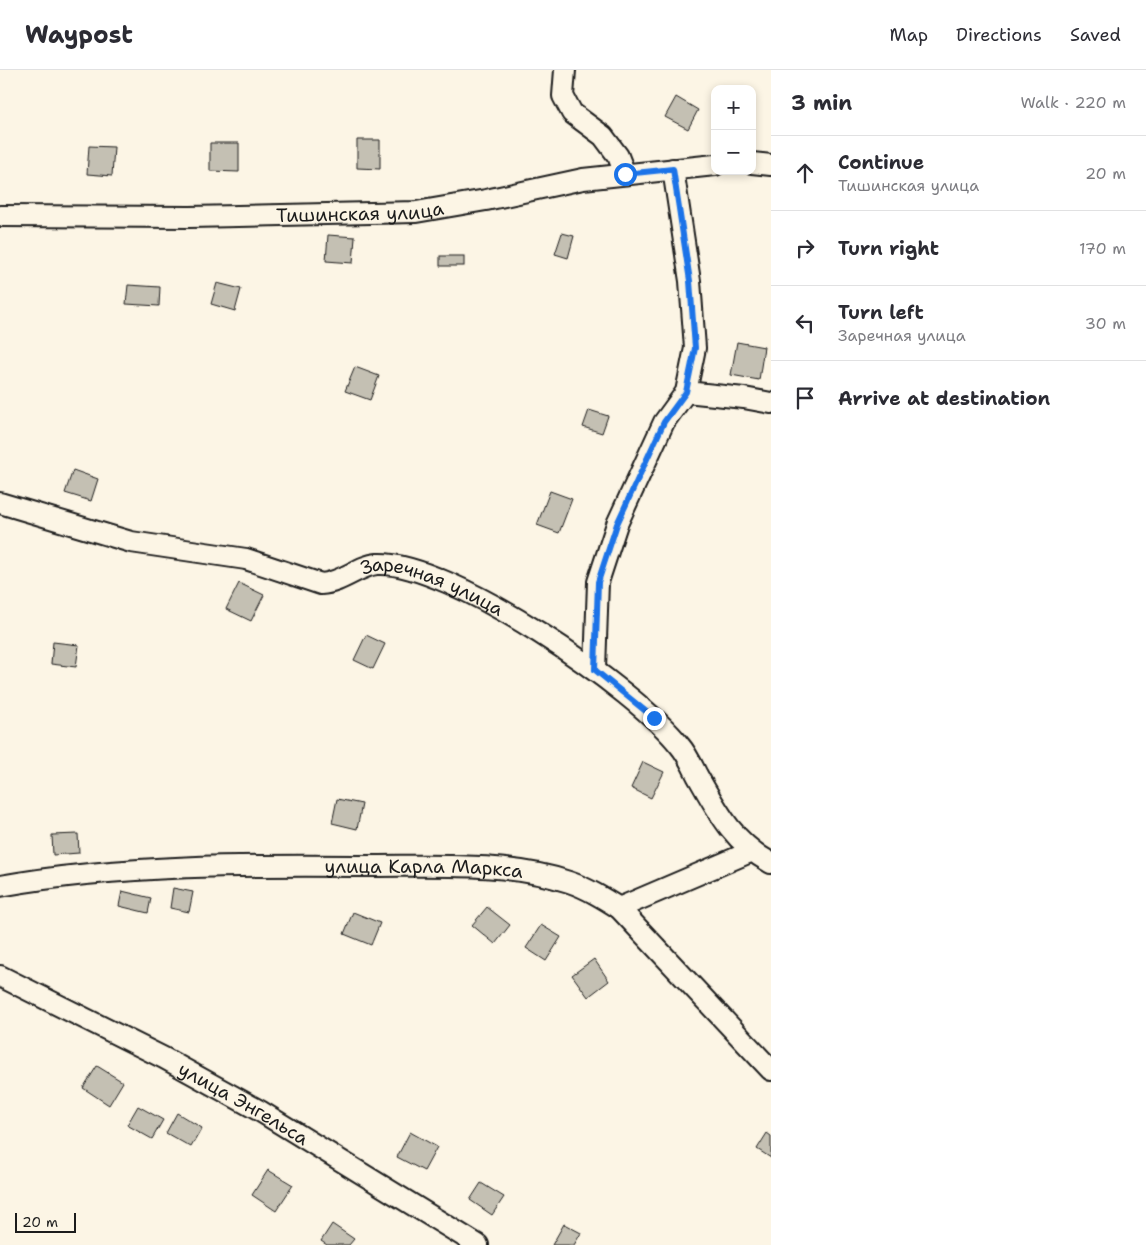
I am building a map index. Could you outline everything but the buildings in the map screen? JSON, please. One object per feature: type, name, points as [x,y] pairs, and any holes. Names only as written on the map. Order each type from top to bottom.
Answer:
[{"type":"street","points":[[565,70],[563,96],[572,113],[604,136],[618,156],[625,174]]},
{"type":"street","points":[[756,163],[771,165]]},
{"type":"street","name":"Тишинская улица","points":[[0,216],[190,217],[416,212],[486,200],[583,178],[711,165]]},
{"type":"street","points":[[595,670],[598,582],[617,524],[664,422],[686,392],[695,348],[690,281],[673,169]]},
{"type":"street","points":[[686,392],[771,403]]},
{"type":"street","name":"Заречная улица","points":[[0,503],[131,542],[246,559],[321,584],[333,583],[376,564],[416,571],[452,584],[595,670],[654,718],[681,746],[713,804],[732,831],[750,852],[771,863]]},
{"type":"street","points":[[619,908],[750,852]]},
{"type":"street","name":"улица Карла Маркса","points":[[0,886],[38,879],[162,867],[472,866],[538,874],[569,882],[599,895],[619,908],[771,1070]]},
{"type":"street","name":"улица Энгельса","points":[[0,976],[164,1058],[260,1111],[478,1245]]},
{"type":"route","points":[[625,174],[673,169],[690,281],[695,348],[686,392],[664,422],[617,524],[598,582],[595,670],[615,684],[654,718]]}]
